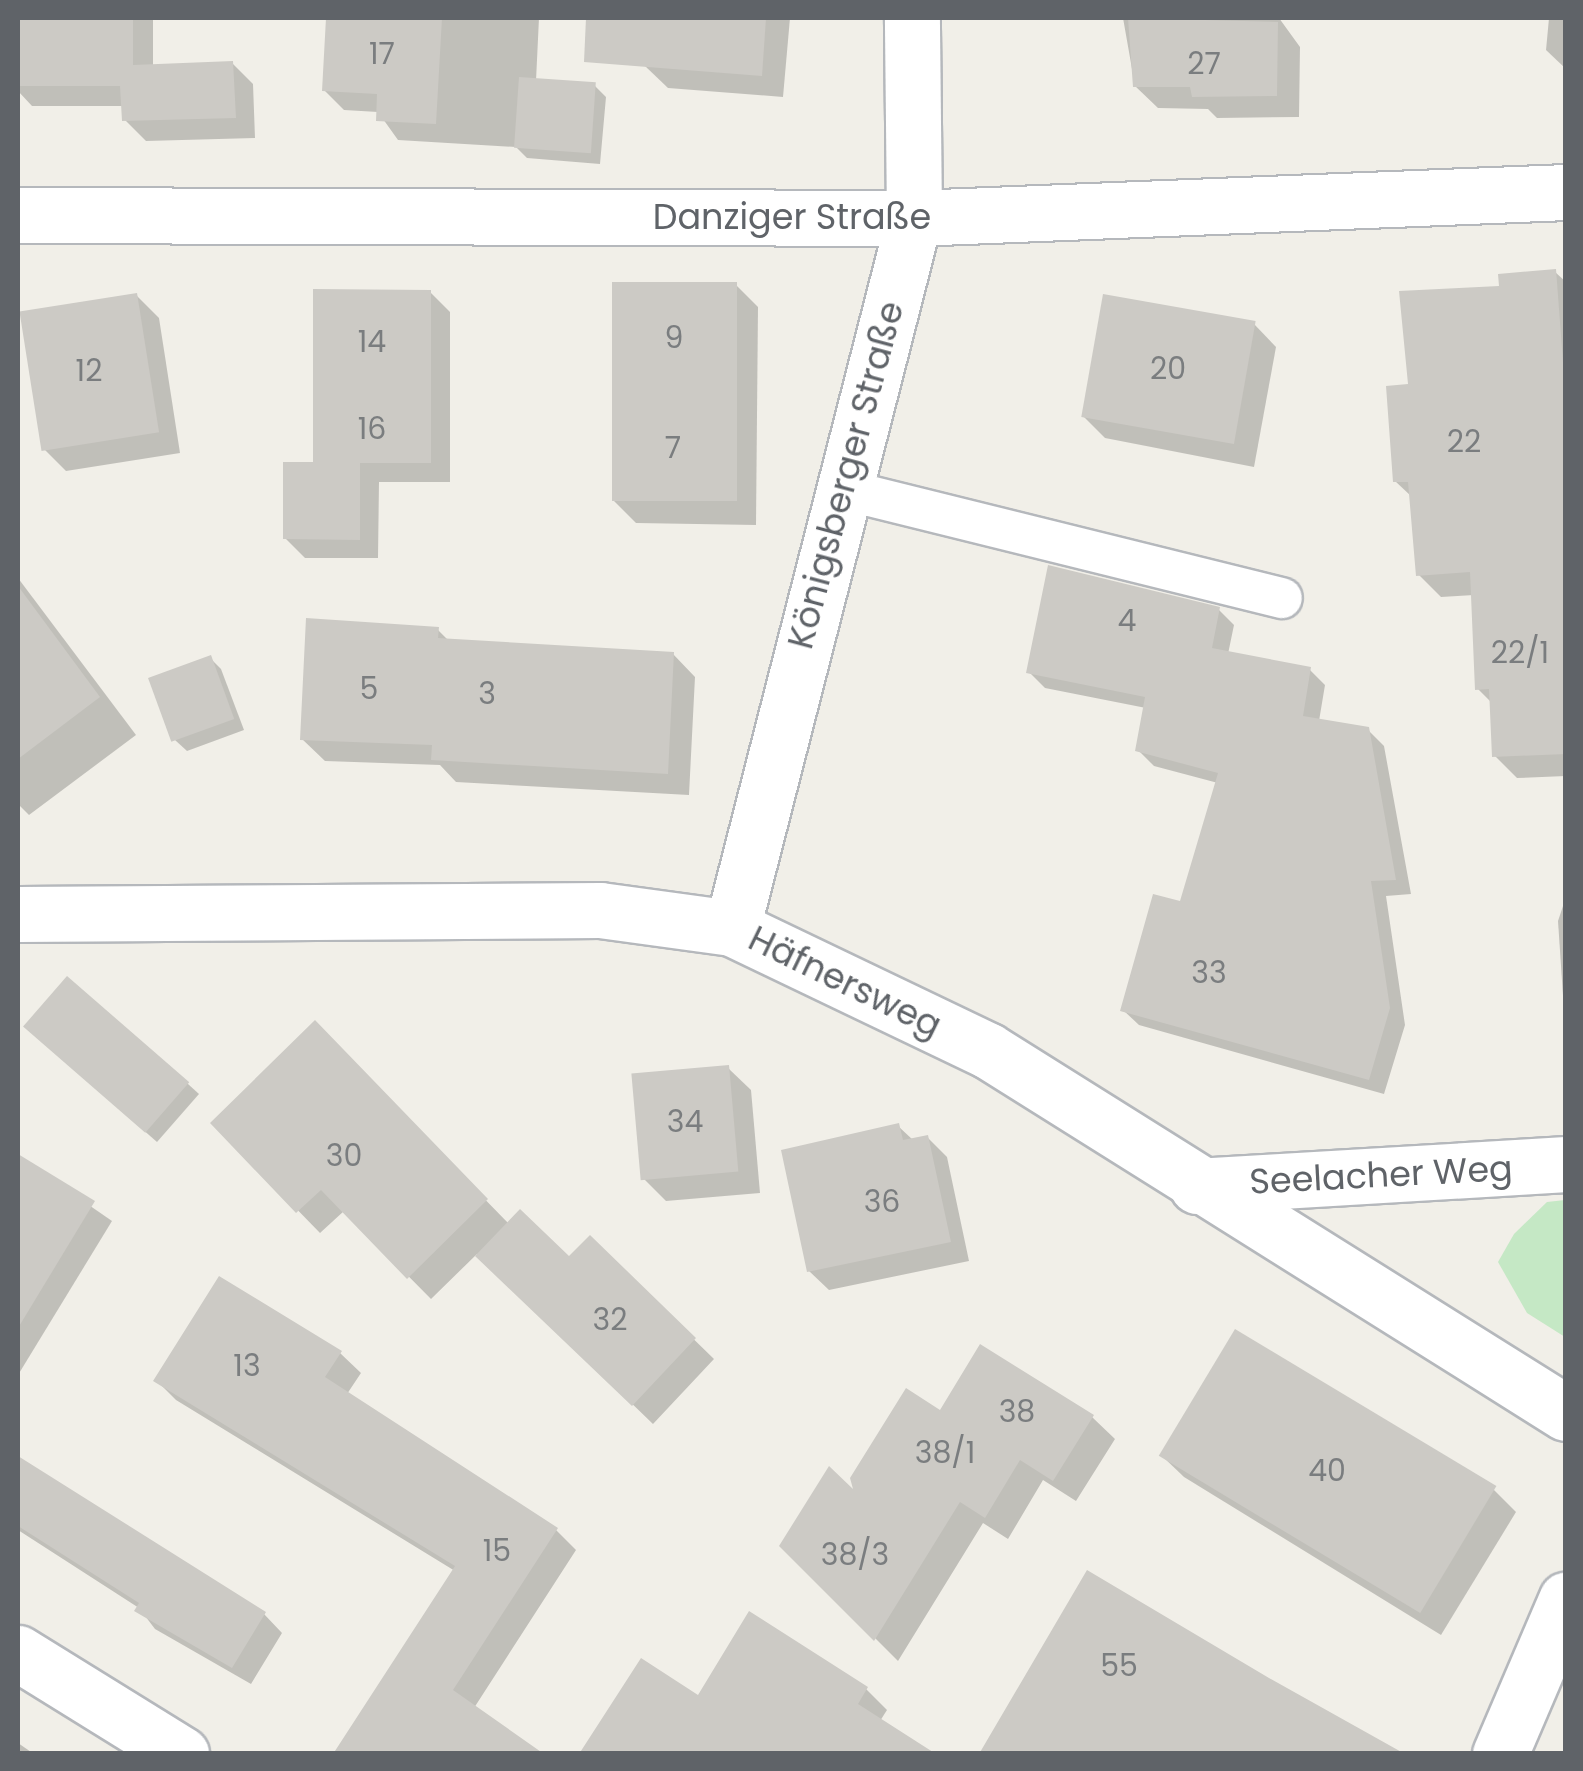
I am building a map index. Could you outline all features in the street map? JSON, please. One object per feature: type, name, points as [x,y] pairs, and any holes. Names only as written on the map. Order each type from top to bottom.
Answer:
[{"type":"street","name":"Königsberger Straße","points":[[732,928],[841,489],[914,218],[912,18]]},
{"type":"street","name":"Danziger Straße","points":[[18,214],[914,218],[1566,192]]},
{"type":"street","name":"Häfnersweg","points":[[18,914],[600,910],[732,928],[988,1050],[1197,1186],[1566,1413]]},
{"type":"street","name":"Seelacher Weg","points":[[1197,1186],[1566,1164]]},
{"type":"street","points":[[1500,1754],[1566,1600]]},
{"type":"street","points":[[18,1653],[181,1754]]},
{"type":"lane","points":[[841,489],[1282,598]]},
{"type":"green space","points":[[1566,1200],[1565,1337],[1527,1313],[1498,1262],[1514,1234],[1547,1202]]},
{"type":"building","points":[[18,18],[133,18],[133,65],[233,61],[236,118],[122,121],[120,86],[18,86]]},
{"type":"building","points":[[326,18],[442,18],[436,124],[376,121],[377,94],[322,91]]},
{"type":"building","points":[[586,18],[766,18],[762,76],[584,62]]},
{"type":"building","points":[[1128,18],[1278,22],[1277,96],[1192,97],[1190,87],[1133,87]]},
{"type":"building","points":[[519,77],[596,82],[591,153],[514,148]]},
{"type":"building","points":[[1556,269],[1566,402],[1566,754],[1492,757],[1489,689],[1475,690],[1470,572],[1416,576],[1408,482],[1393,482],[1386,386],[1408,384],[1399,291],[1499,286],[1498,274]]},
{"type":"building","points":[[612,282],[737,282],[737,501],[612,501]]},
{"type":"building","points":[[313,289],[431,290],[431,463],[360,463],[360,540],[283,539],[283,462],[313,462]]},
{"type":"building","points":[[137,293],[159,432],[42,451],[19,312]]},
{"type":"building","points":[[1103,294],[1256,321],[1234,444],[1081,417]]},
{"type":"building","points":[[1048,565],[1220,607],[1212,648],[1311,667],[1303,716],[1369,727],[1396,880],[1371,881],[1390,1008],[1369,1080],[1120,1011],[1153,894],[1180,901],[1218,773],[1135,751],[1145,697],[1026,673]]},
{"type":"building","points":[[18,586],[100,697],[18,759]]},
{"type":"building","points":[[306,618],[439,627],[438,638],[674,652],[668,774],[431,760],[432,745],[300,740]]},
{"type":"building","points":[[211,655],[234,719],[171,742],[148,678]]},
{"type":"building","points":[[67,976],[189,1082],[145,1133],[23,1027]]},
{"type":"building","points":[[315,1020],[488,1199],[407,1279],[321,1190],[296,1213],[210,1123]]},
{"type":"building","points":[[729,1065],[738,1172],[641,1180],[631,1074]]},
{"type":"building","points":[[899,1123],[903,1140],[928,1135],[951,1242],[807,1272],[781,1150]]},
{"type":"building","points":[[18,1154],[95,1201],[18,1328]]},
{"type":"building","points":[[520,1209],[569,1256],[590,1235],[696,1338],[632,1406],[475,1256]]},
{"type":"building","points":[[219,1276],[342,1351],[325,1377],[558,1528],[453,1690],[544,1754],[333,1754],[455,1566],[153,1381]]},
{"type":"building","points":[[1235,1329],[1496,1486],[1420,1613],[1159,1456]]},
{"type":"building","points":[[980,1344],[1094,1415],[1053,1481],[1020,1460],[985,1518],[960,1502],[874,1641],[779,1546],[829,1466],[853,1489],[850,1478],[906,1388],[940,1410]]},
{"type":"building","points":[[18,1456],[266,1612],[232,1668],[134,1611],[139,1603],[18,1526]]},
{"type":"building","points":[[1087,1570],[1269,1678],[1405,1754],[979,1754]]},
{"type":"building","points":[[749,1611],[868,1687],[858,1704],[936,1754],[579,1754],[641,1658],[698,1695]]}]
